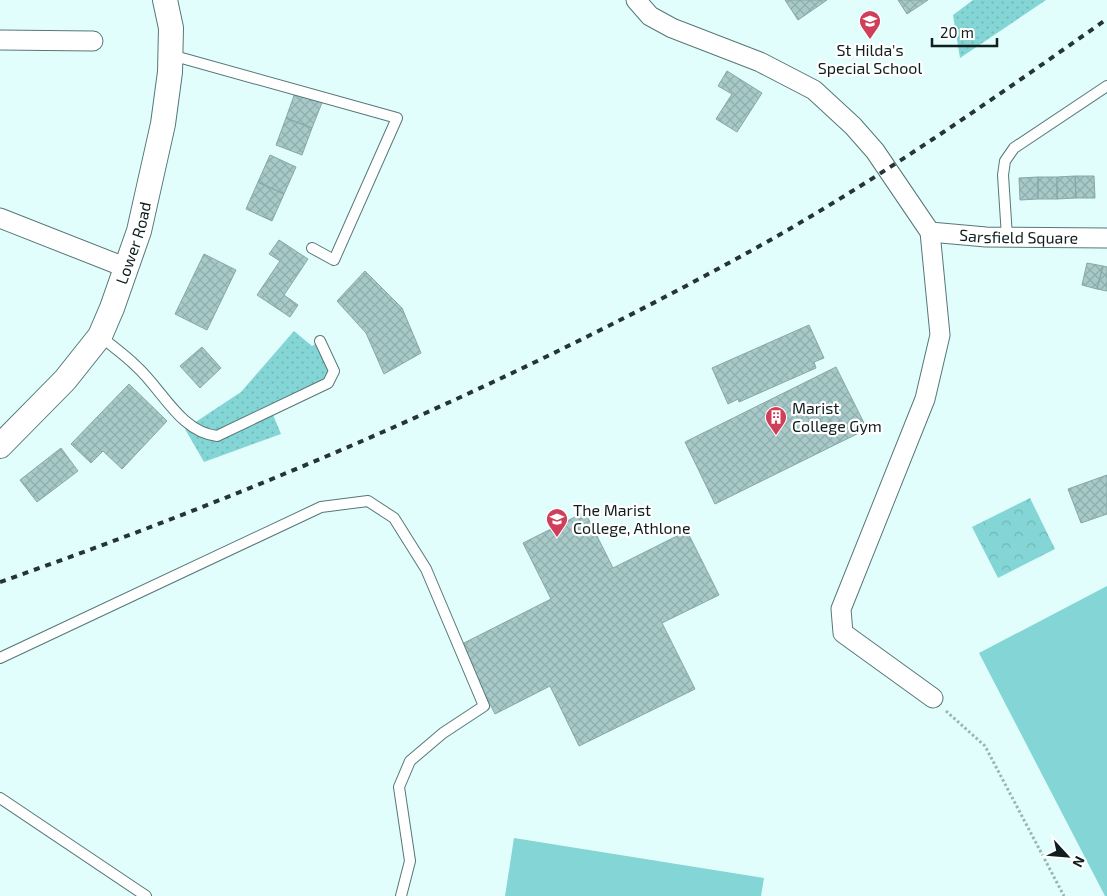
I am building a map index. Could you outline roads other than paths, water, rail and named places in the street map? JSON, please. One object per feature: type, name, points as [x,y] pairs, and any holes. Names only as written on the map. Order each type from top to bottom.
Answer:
[{"type":"street","name":"Lower Road","points":[[0,446],[65,380],[100,336],[127,268],[139,230],[163,124],[171,28],[165,0]]},
{"type":"street","points":[[636,0],[650,16],[672,28],[760,62],[814,90],[853,126],[875,151],[930,232],[940,335],[934,363],[925,399],[841,609],[842,633],[933,698]]},
{"type":"street","points":[[0,40],[93,41]]},
{"type":"street","points":[[0,218],[127,268]]},
{"type":"street","name":"Sarsfield Square","points":[[930,232],[1007,237],[1107,238]]},
{"type":"lane","points":[[170,54],[397,118],[334,260],[312,248]]},
{"type":"lane","points":[[1007,237],[1003,175],[1006,161],[1014,148],[1107,86]]},
{"type":"lane","points":[[100,336],[137,366],[190,426],[203,434],[217,436],[328,383],[334,371],[320,341]]},
{"type":"lane","points":[[0,658],[321,506],[368,502],[394,518],[426,569],[484,706],[443,733],[410,761],[399,788],[410,861],[401,896]]},
{"type":"lane","points":[[0,798],[146,896]]},
{"type":"railway","points":[[0,582],[97,547],[290,472],[479,389],[665,297],[756,248],[891,167],[1107,19]]},
{"type":"place","name":"St Hilda's Special School","points":[[870,40]]},
{"type":"place","name":"Marist College Gym","points":[[776,436]]},
{"type":"place","name":"The Marist College, Athlone","points":[[557,538]]}]
